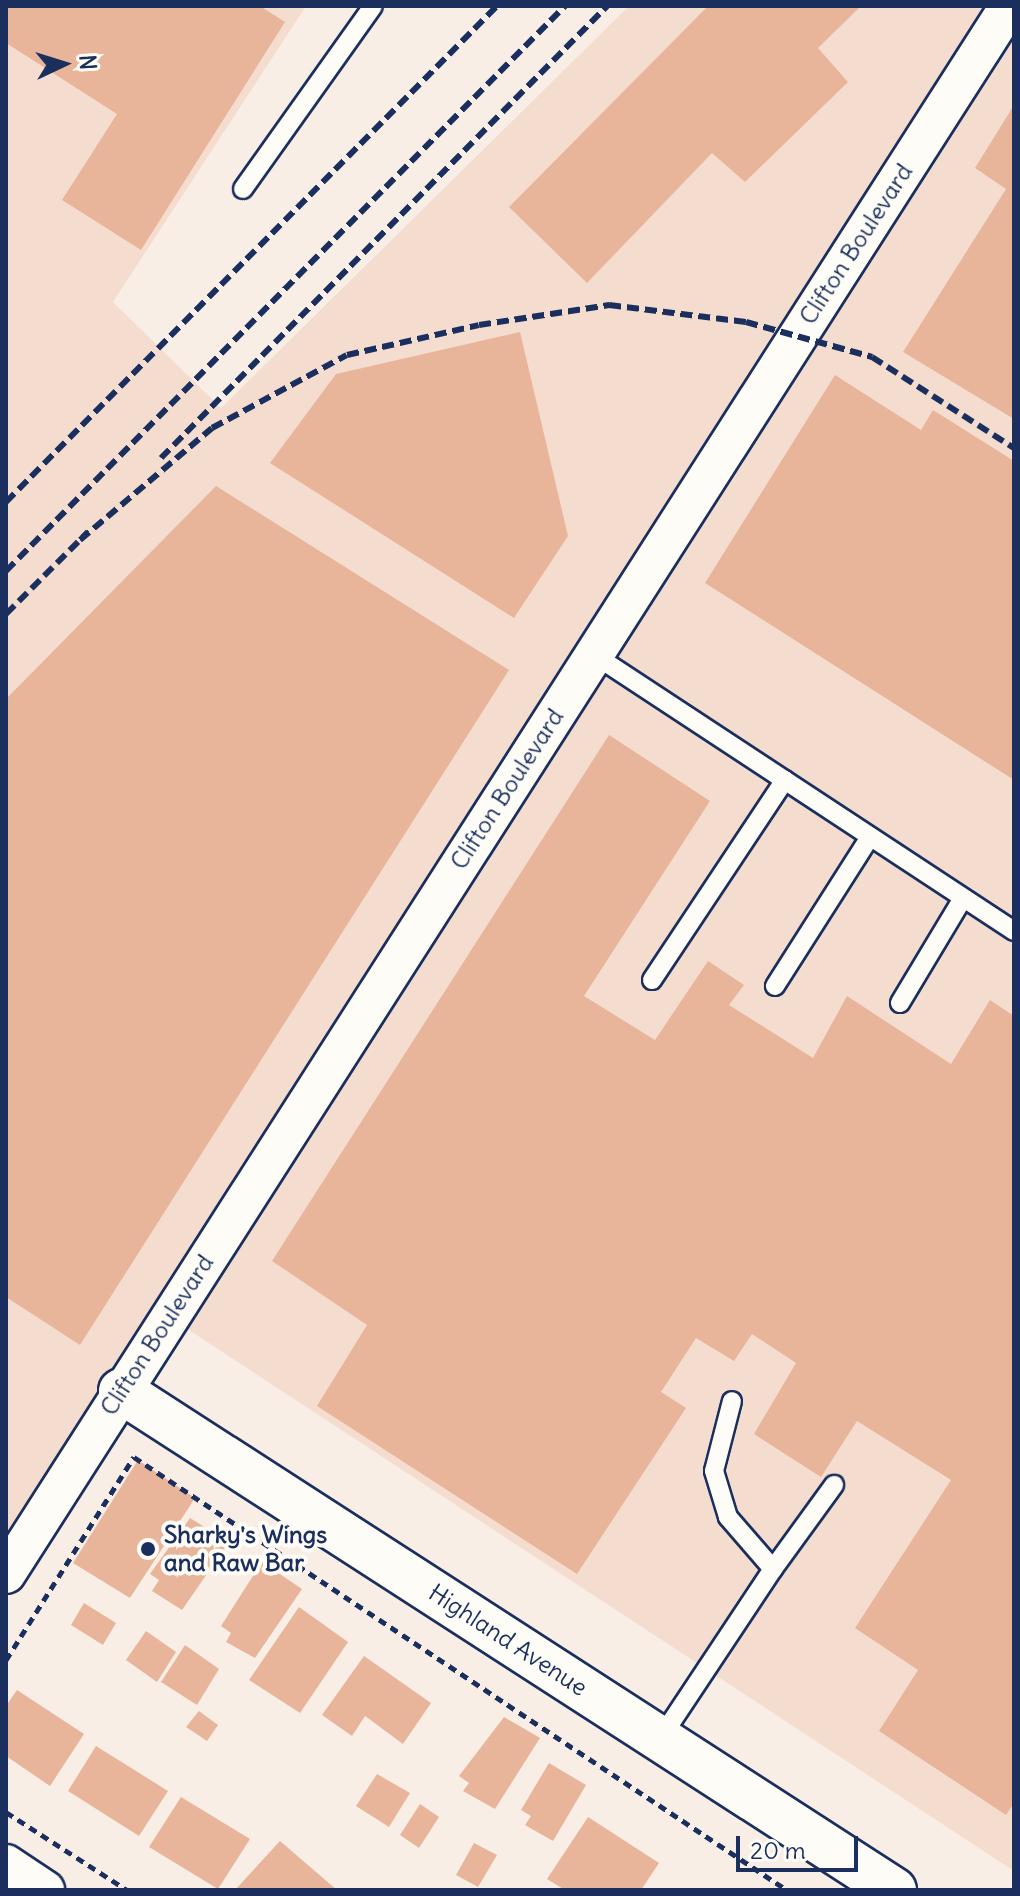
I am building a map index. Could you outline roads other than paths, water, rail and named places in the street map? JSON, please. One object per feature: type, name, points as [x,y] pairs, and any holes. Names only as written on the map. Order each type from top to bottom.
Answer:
[{"type":"street","name":"Clifton Boulevard","points":[[6,1574],[1009,6]]},
{"type":"street","name":"Highland Avenue","points":[[121,1391],[894,1890]]},
{"type":"street","points":[[6,1864],[45,1890]]},
{"type":"lane","points":[[243,189],[373,6]]},
{"type":"lane","points":[[593,654],[1014,931]]},
{"type":"lane","points":[[652,980],[785,780]]},
{"type":"lane","points":[[775,986],[870,837]]},
{"type":"lane","points":[[900,1003],[963,898]]},
{"type":"lane","points":[[732,1401],[714,1471],[728,1517],[773,1569]]},
{"type":"lane","points":[[660,1739],[773,1569],[834,1485]]},
{"type":"railway","points":[[6,502],[497,6]]},
{"type":"railway","points":[[6,571],[565,6]]},
{"type":"railway","points":[[161,458],[607,6]]},
{"type":"railway","points":[[80,540],[212,428],[347,355],[479,325],[609,305],[746,322],[872,357],[1014,448]]},
{"type":"railway","points":[[6,614],[88,532]]},
{"type":"place","name":"Sharky's Wings and Raw Bar","points":[[148,1549]]}]
